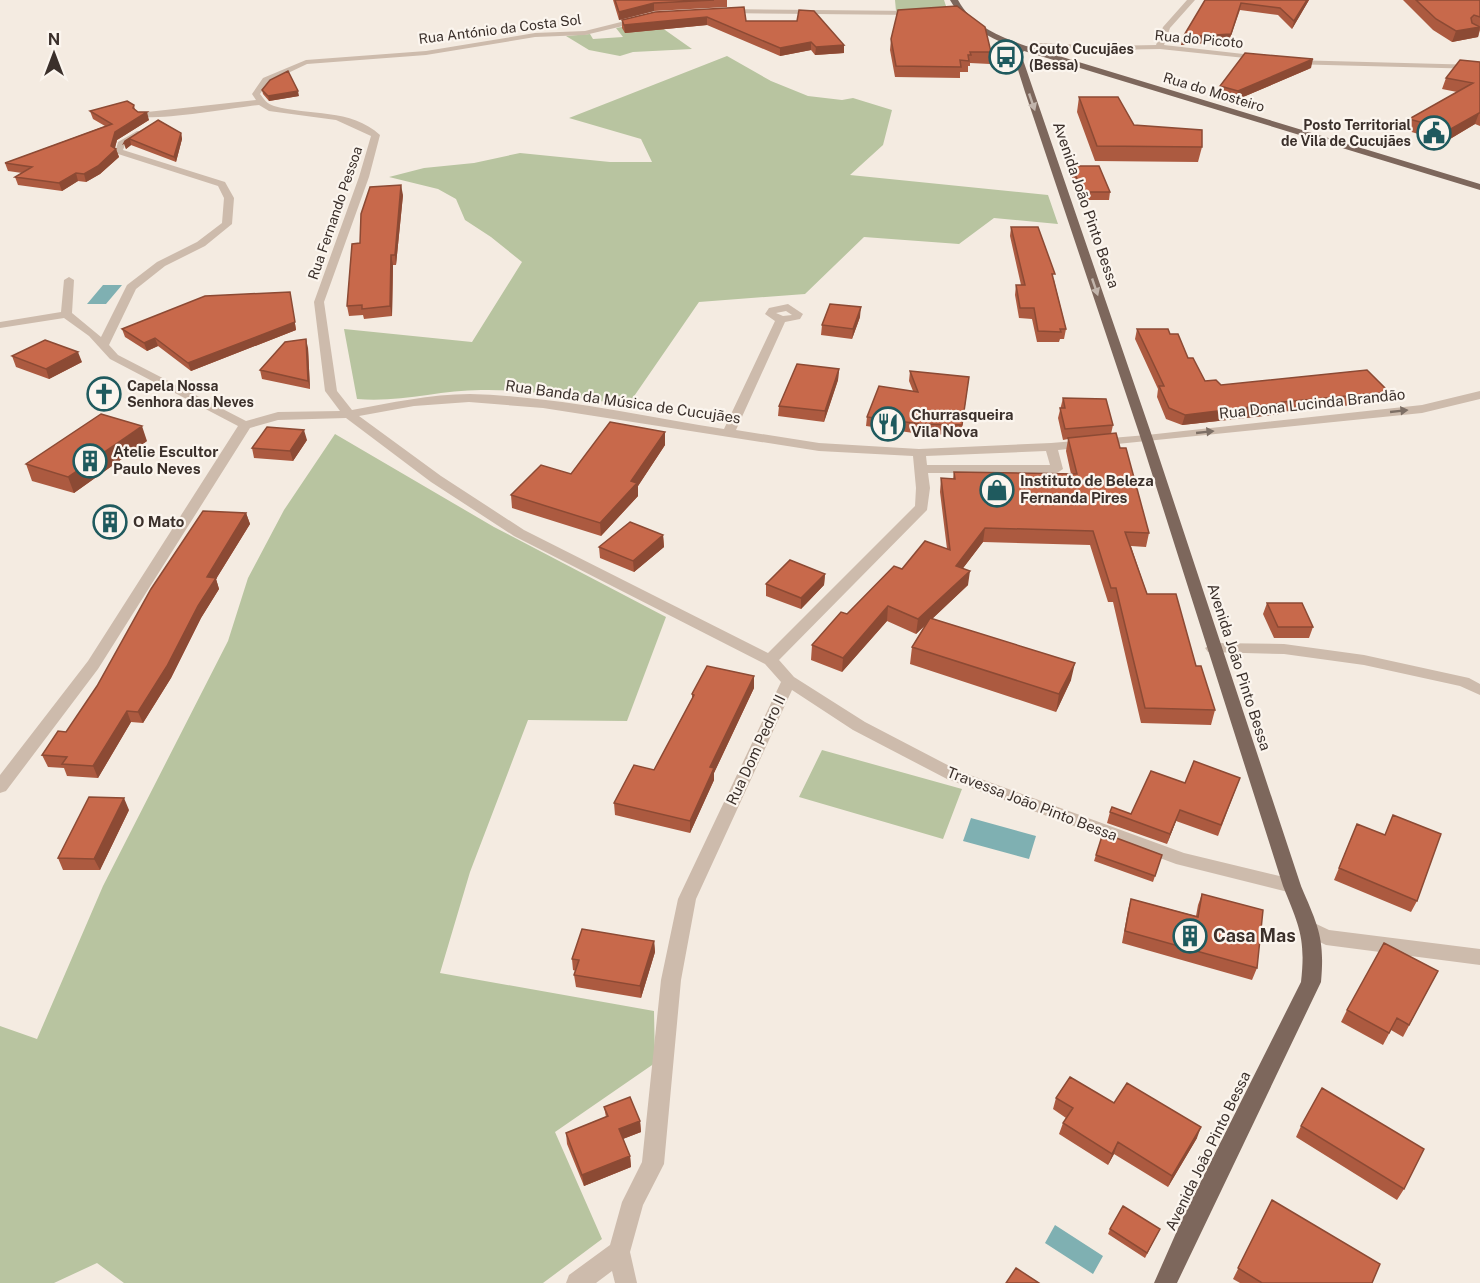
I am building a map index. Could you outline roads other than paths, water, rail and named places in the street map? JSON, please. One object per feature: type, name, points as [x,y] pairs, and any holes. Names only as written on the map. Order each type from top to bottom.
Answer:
[{"type":"main road","name":"Rua do Mosteiro","points":[[954,0],[956,13],[998,39],[1023,48],[1480,187]]},
{"type":"main road","name":"Avenida João Pinto Bessa","points":[[1023,48],[1017,54],[1029,92],[1147,439],[1292,886],[1310,929],[1314,953],[1311,982],[1165,1283]]},
{"type":"street","points":[[1160,47],[1170,25],[1191,0]]},
{"type":"street","points":[[715,12],[744,10],[924,13]]},
{"type":"street","name":"Rua António da Costa Sol","points":[[261,102],[256,94],[266,80],[286,69],[306,62],[426,53],[535,35],[585,33],[648,17]]},
{"type":"street","name":"Rua do Picoto","points":[[1023,48],[1039,45],[1104,48],[1160,47],[1266,59]]},
{"type":"street","points":[[1277,60],[1333,65],[1480,67]]},
{"type":"street","points":[[141,115],[168,114],[261,102]]},
{"type":"street","name":"Rua Fernando Pessoa","points":[[261,102],[269,108],[349,120],[363,125],[376,135],[364,177],[329,268],[319,302],[331,391],[349,414]]},
{"type":"street","points":[[102,345],[131,287],[160,264],[201,243],[227,224],[229,198],[222,184],[118,150],[121,144],[168,114]]},
{"type":"street","points":[[66,314],[69,280]]},
{"type":"street","points":[[0,325],[66,314],[93,334],[114,357],[245,425],[93,665],[0,787]]},
{"type":"street","points":[[728,434],[781,320]]},
{"type":"street","name":"Rua Dona Lucinda Brandão","points":[[1147,439],[1422,409],[1480,395]]},
{"type":"street","name":"Rua Banda da Música de Cucujães","points":[[245,425],[278,416],[349,414],[414,402],[469,398],[543,404],[819,447],[919,453],[1051,447],[1147,439]]},
{"type":"street","name":"Rua Dom Pedro II","points":[[349,414],[436,479],[519,533],[770,660],[789,681],[687,899],[670,980],[653,1164],[633,1202],[619,1252],[626,1283]]},
{"type":"street","points":[[921,469],[1057,469],[1051,447]]},
{"type":"street","points":[[770,660],[922,507],[923,488],[919,453]]},
{"type":"street","points":[[1213,648],[1284,649],[1364,660],[1464,682],[1480,690]]},
{"type":"street","name":"Travessa João Pinto Bessa","points":[[789,681],[859,726],[953,775],[1182,859],[1292,886]]},
{"type":"street","points":[[1310,929],[1326,937],[1480,957]]},
{"type":"street","points":[[577,1283],[619,1252]]},
{"type":"water","points":[[103,285],[122,285],[106,304],[87,304]]},
{"type":"water","points":[[971,818],[1036,836],[1029,859],[963,841]]},
{"type":"water","points":[[1055,1225],[1103,1256],[1093,1274],[1045,1243]]},
{"type":"place","name":"Couto Cucujães (Bessa)","points":[[1006,57]]},
{"type":"place","name":"Posto Territorial de Vila de Cucujães","points":[[1434,133]]},
{"type":"place","name":"Capela Nossa Senhora das Neves","points":[[104,394]]},
{"type":"place","name":"Churrasqueira Vila Nova","points":[[888,424]]},
{"type":"place","name":"Atelie Escultor Paulo Neves","points":[[90,461]]},
{"type":"place","name":"Instituto de Beleza Fernanda Pires","points":[[997,490]]},
{"type":"place","name":"O Mato","points":[[110,522]]},
{"type":"place","name":"Casa Mas","points":[[1190,936]]}]
